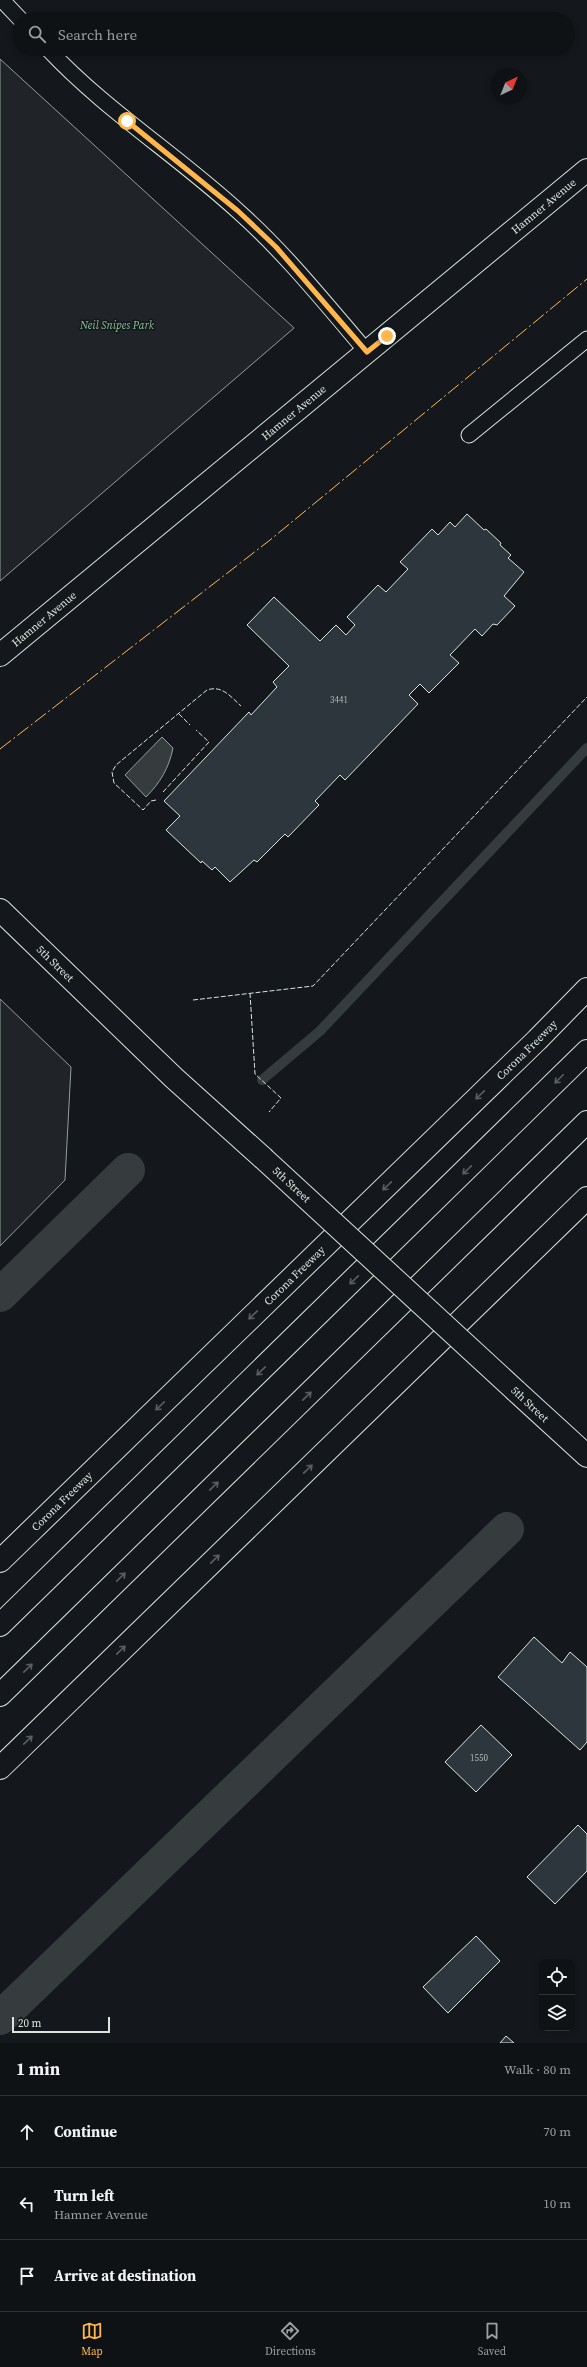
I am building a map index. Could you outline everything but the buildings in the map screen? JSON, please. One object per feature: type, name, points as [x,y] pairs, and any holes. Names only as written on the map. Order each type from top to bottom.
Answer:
[{"type":"main road","name":"Hamner Avenue","points":[[0,655],[587,170]]},
{"type":"main road","name":"5th Street","points":[[0,910],[174,1078],[587,1456]]},
{"type":"main road","name":"Corona Freeway","points":[[0,1561],[537,1040],[587,989]]},
{"type":"main road","points":[[0,1625],[587,1051]]},
{"type":"main road","points":[[0,1695],[587,1122]]},
{"type":"main road","points":[[0,1768],[587,1198]]},
{"type":"lane","points":[[2,0],[13,12]]},
{"type":"lane","points":[[55,56],[74,75],[249,221],[276,247],[367,352]]},
{"type":"lane","points":[[469,435],[587,339]]},
{"type":"green space","name":"Neil Snipes Park","points":[[0,59],[294,328],[0,581]]},
{"type":"green space","points":[[0,999],[71,1067],[65,1180],[0,1246]]},
{"type":"shaded area","points":[[162,737],[173,748],[163,775],[146,797],[125,775]]},
{"type":"waterway","points":[[262,1080],[320,1031],[587,748]]},
{"type":"waterway","points":[[0,1295],[128,1170]]},
{"type":"waterway","points":[[0,2018],[507,1529]]},
{"type":"fence","points":[[156,800],[151,801],[143,810],[114,783],[112,772],[116,765],[207,690],[217,689],[226,692],[241,706]]},
{"type":"fence","points":[[193,1000],[313,986],[587,697]]},
{"type":"fence","points":[[179,714],[190,725]]},
{"type":"fence","points":[[163,792],[209,742],[196,730]]},
{"type":"fence","points":[[250,993],[255,1074],[281,1098],[269,1112]]},
{"type":"power","points":[[0,749],[270,540],[587,279]]},
{"type":"route","points":[[127,121],[238,211],[276,247],[367,352],[387,336]]}]
